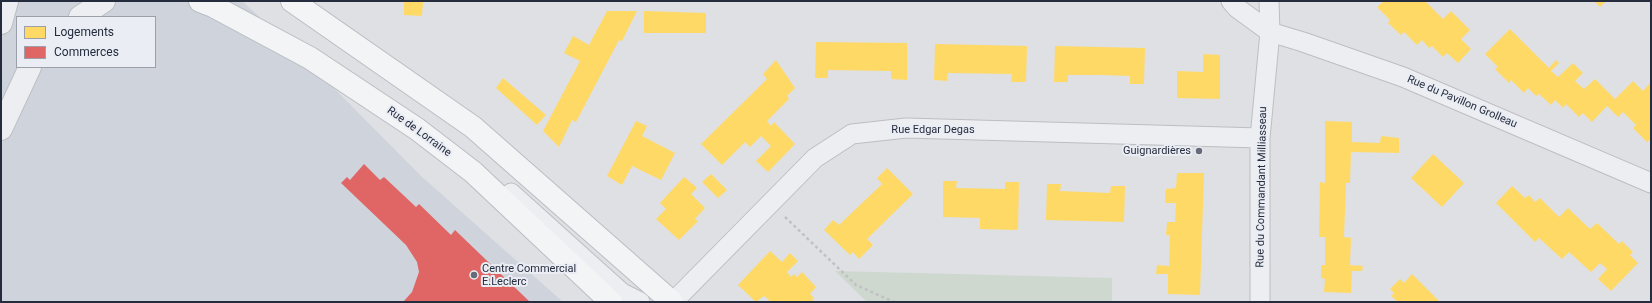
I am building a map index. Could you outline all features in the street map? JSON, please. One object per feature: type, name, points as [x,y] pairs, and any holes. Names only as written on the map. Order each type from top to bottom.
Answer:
[{"type":"main road","name":"Rue de Lorraine","points":[[200,1],[213,6],[310,58],[417,129],[473,172],[611,302]]},
{"type":"main road","points":[[292,1],[473,127],[673,302]]},
{"type":"street","points":[[1,22],[7,1]]},
{"type":"street","points":[[82,16],[104,1]]},
{"type":"street","name":"Rue du Pavillon Grolleau","points":[[1231,1],[1237,8],[1270,32],[1403,77],[1651,183]]},
{"type":"street","name":"Rue du Commandant Milliasseau","points":[[1260,302],[1260,138],[1270,32],[1269,1]]},
{"type":"street","points":[[1,129],[30,68]]},
{"type":"street","name":"Rue Edgar Degas","points":[[673,302],[815,158],[852,134],[906,128],[1260,138]]},
{"type":"street","points":[[473,172],[503,186],[622,293],[640,302]]},
{"type":"path","points":[[771,204],[856,285],[894,302]]},
{"type":"shaded area","points":[[1,1],[242,1],[299,53],[421,176],[563,302],[1,302]]},
{"type":"shaded area","points":[[835,271],[1112,278],[1112,302],[867,302]]},
{"type":"building: Logements","points":[[404,1],[423,1],[422,16],[404,15]]},
{"type":"building: Logements","points":[[1384,1],[1425,1],[1443,19],[1451,11],[1470,30],[1461,39],[1471,49],[1458,63],[1447,53],[1443,57],[1432,46],[1429,48],[1422,40],[1417,45],[1404,32],[1401,35],[1388,23],[1390,20],[1377,7]]},
{"type":"building: Logements","points":[[1594,1],[1606,1],[1600,7]]},
{"type":"building: Logements","points":[[607,11],[637,11],[622,41],[619,40],[576,122],[572,120],[559,147],[543,131],[580,61],[564,53],[573,36],[589,45]]},
{"type":"building: Logements","points":[[644,11],[706,13],[706,33],[644,33]]},
{"type":"building: Logements","points":[[1510,29],[1549,68],[1556,60],[1559,63],[1551,71],[1558,77],[1573,63],[1583,73],[1575,81],[1584,89],[1595,79],[1615,99],[1633,81],[1643,91],[1650,83],[1651,139],[1647,142],[1633,128],[1636,125],[1623,112],[1618,117],[1607,106],[1592,122],[1583,113],[1579,117],[1566,104],[1563,108],[1555,100],[1551,105],[1539,94],[1536,96],[1528,88],[1524,93],[1511,80],[1509,83],[1495,69],[1498,67],[1485,54]]},
{"type":"building: Logements","points":[[816,42],[907,43],[907,80],[891,79],[891,71],[828,70],[828,78],[815,78]]},
{"type":"building: Logements","points":[[935,44],[1027,46],[1026,82],[1011,82],[1012,74],[948,73],[947,81],[934,80]]},
{"type":"building: Logements","points":[[1055,46],[1145,48],[1144,84],[1130,84],[1130,76],[1100,75],[1068,75],[1068,82],[1054,82]]},
{"type":"building: Logements","points":[[1203,54],[1220,55],[1220,99],[1177,98],[1177,71],[1203,72]]},
{"type":"building: Logements","points":[[776,60],[795,88],[787,96],[789,99],[767,121],[771,126],[774,122],[795,144],[768,172],[756,161],[771,146],[761,136],[750,147],[745,142],[722,165],[701,144],[767,79],[763,74]]},
{"type":"building: Logements","points":[[503,78],[546,115],[537,125],[496,88]]},
{"type":"building: Logements","points":[[636,121],[647,126],[642,136],[675,153],[661,180],[632,166],[622,185],[607,176]]},
{"type":"building: Logements","points":[[1325,121],[1352,122],[1352,142],[1380,143],[1381,136],[1399,138],[1399,153],[1351,152],[1350,183],[1346,183],[1344,237],[1351,238],[1350,265],[1363,266],[1362,271],[1352,271],[1351,293],[1324,292],[1325,279],[1321,278],[1321,265],[1325,265],[1325,237],[1319,237],[1320,182],[1325,183]]},
{"type":"building: Logements","points":[[1433,154],[1464,183],[1442,207],[1411,178]]},
{"type":"building: Logements","points":[[887,168],[913,194],[867,239],[873,245],[859,259],[853,252],[850,255],[824,230],[833,220],[839,225],[882,184],[877,178]]},
{"type":"building: Logements","points":[[1177,173],[1204,173],[1200,295],[1168,294],[1168,274],[1156,274],[1157,265],[1169,266],[1170,235],[1166,235],[1167,222],[1175,222],[1176,203],[1165,203],[1166,189],[1176,188]]},
{"type":"building: Logements","points":[[711,174],[727,190],[718,198],[702,182]]},
{"type":"building: Logements","points":[[684,177],[697,188],[691,194],[705,208],[695,219],[698,221],[679,240],[656,219],[666,209],[660,203]]},
{"type":"building: Logements","points":[[943,181],[957,181],[956,188],[1005,189],[1005,182],[1019,182],[1018,230],[980,229],[980,218],[943,217]]},
{"type":"building: Logements","points":[[1047,184],[1061,184],[1060,191],[1110,193],[1111,186],[1125,186],[1124,222],[1046,220]]},
{"type":"building: Logements","points":[[1512,186],[1525,198],[1529,195],[1535,202],[1540,198],[1559,217],[1568,208],[1590,229],[1597,223],[1619,244],[1622,241],[1633,252],[1630,255],[1638,263],[1611,291],[1598,279],[1607,269],[1600,263],[1591,272],[1569,252],[1562,259],[1539,238],[1535,242],[1496,203]]},
{"type":"building: Logements","points":[[770,251],[782,262],[790,253],[798,261],[787,272],[791,277],[794,274],[797,277],[802,272],[816,287],[810,294],[814,298],[812,300],[815,302],[771,302],[764,296],[756,302],[738,285]]},
{"type":"building: Logements","points":[[1412,274],[1440,302],[1398,302],[1391,296],[1394,293],[1390,289],[1400,279],[1404,283]]},
{"type":"building: Commerces","points":[[364,164],[380,180],[384,177],[416,207],[419,204],[451,235],[455,230],[530,302],[403,302],[412,292],[419,272],[417,262],[406,245],[341,183],[347,177],[350,180]]},
{"type":"place","name":"Guignardières","points":[[1199,151]]},
{"type":"place","name":"Centre Commercial E.Leclerc","points":[[474,275]]}]
